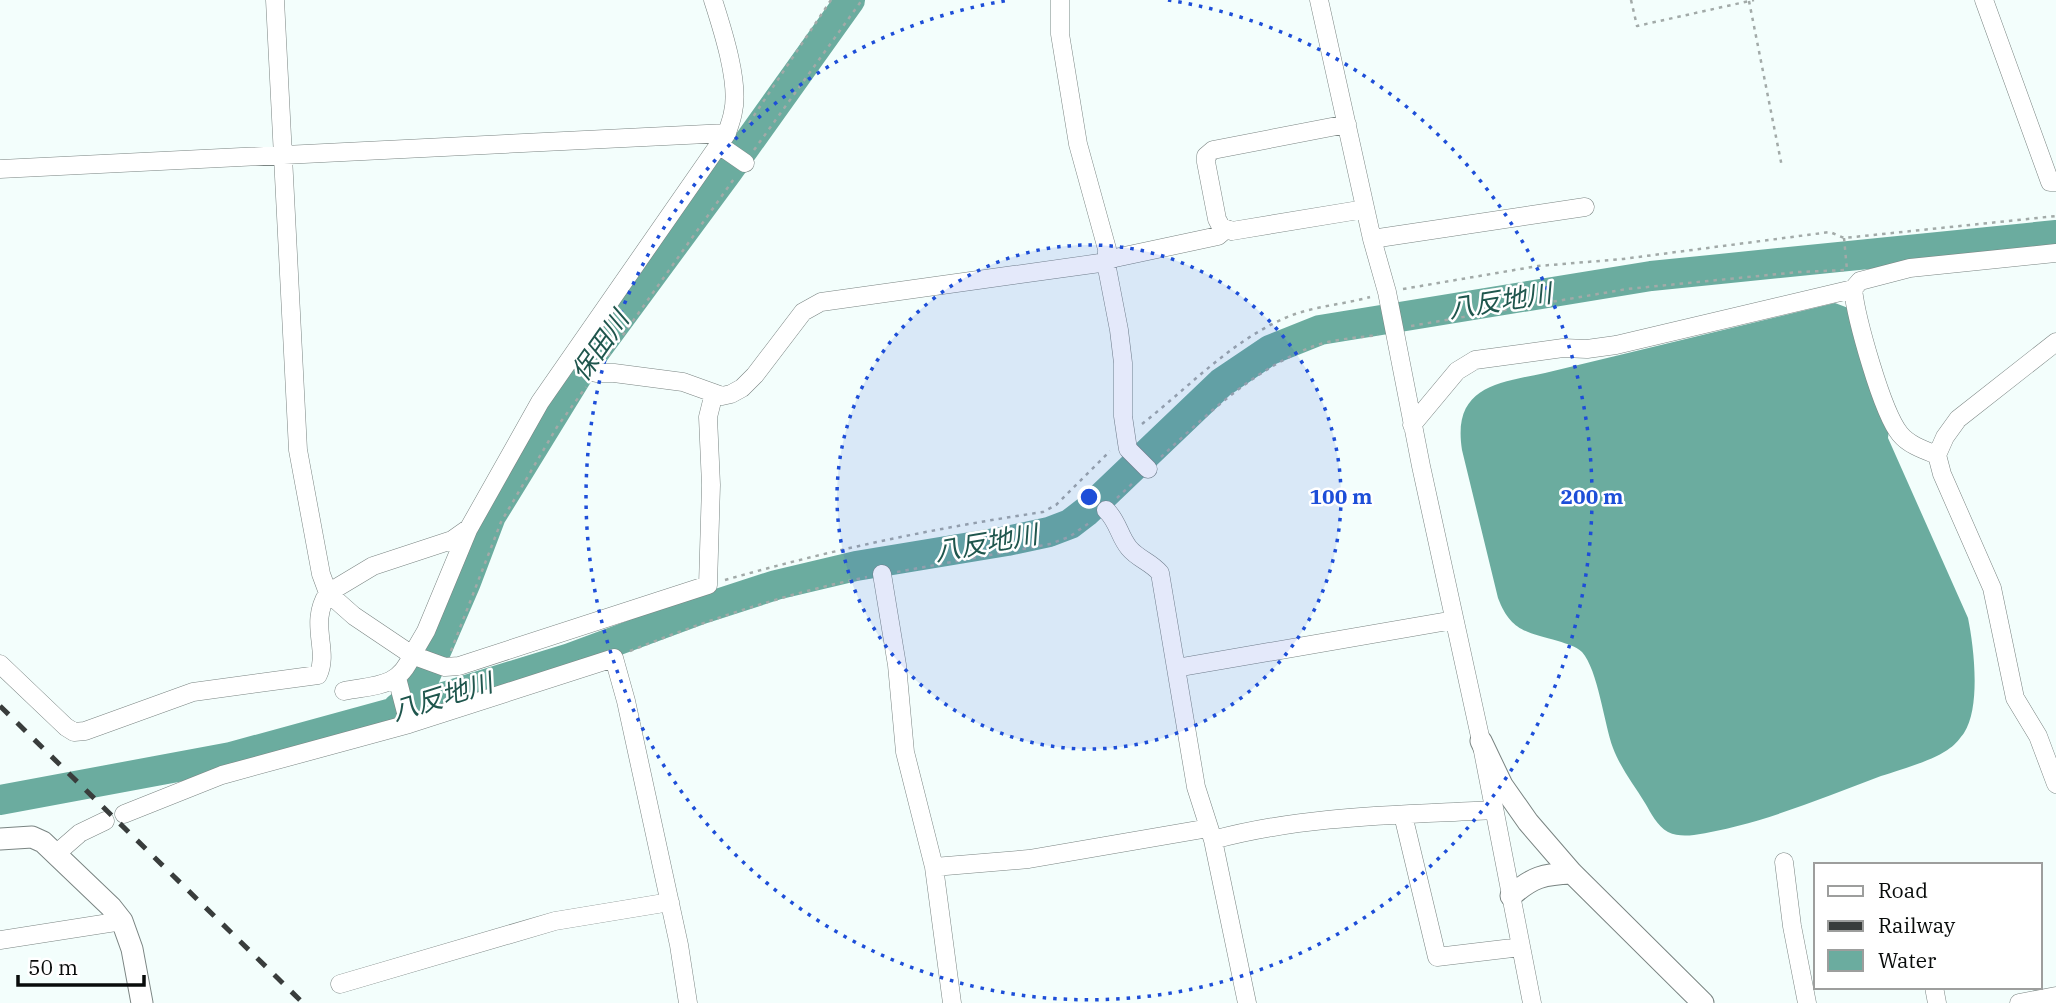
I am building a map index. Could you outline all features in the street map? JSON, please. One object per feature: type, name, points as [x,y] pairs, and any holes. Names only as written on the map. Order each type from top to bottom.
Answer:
[{"type":"street","points":[[275,0],[298,450],[321,574],[328,593],[354,616],[412,655],[445,667],[460,666],[709,585],[708,417],[714,393]]},
{"type":"street","points":[[408,720],[400,686],[412,655],[426,631],[469,528],[540,402],[584,365],[732,152],[732,76],[713,0]]},
{"type":"street","points":[[1060,0],[1060,34],[1078,144],[1107,248],[1119,330],[1129,444],[1147,467]]},
{"type":"street","points":[[1319,0],[1365,209],[1388,296],[1412,425],[1481,741],[1532,1003]]},
{"type":"street","points":[[1984,0],[2050,182],[2056,182]]},
{"type":"street","points":[[1225,230],[1217,219],[1206,162],[1209,153],[1213,150],[1347,124]]},
{"type":"street","points":[[0,169],[282,155],[732,152]]},
{"type":"street","points":[[1372,239],[1585,207]]},
{"type":"street","points":[[584,365],[614,373],[683,382],[722,396],[742,388],[803,312],[821,302],[1107,261],[1217,236],[1225,230],[1365,209]]},
{"type":"street","points":[[1412,425],[1457,371],[1475,360],[1563,348],[1587,349],[1616,345],[1839,290],[1853,289],[1860,281],[1910,268],[2056,253]]},
{"type":"street","points":[[1853,289],[1865,339],[1891,420],[1908,442],[1937,455]]},
{"type":"street","points":[[2056,342],[1958,419],[1945,437],[1937,455],[1942,474],[1992,587],[2015,698],[2038,736],[2056,784]]},
{"type":"street","points":[[1106,510],[1114,517],[1128,547],[1160,573],[1196,788],[1211,834],[1247,1003]]},
{"type":"street","points":[[0,664],[74,732],[85,731],[193,692],[318,676],[322,667],[319,615],[321,604],[328,593],[373,566],[452,540],[469,528]]},
{"type":"street","points":[[881,574],[897,665],[905,752],[934,867],[953,1003]]},
{"type":"street","points":[[1176,667],[1454,620]]},
{"type":"street","points":[[124,814],[222,775],[614,658],[670,902],[688,1003]]},
{"type":"street","points":[[344,691],[384,683],[400,686]]},
{"type":"street","points":[[1481,741],[1502,785],[1528,822],[1572,873],[1703,1003]]},
{"type":"street","points":[[934,867],[1029,859],[1337,817],[1494,810]]},
{"type":"street","points":[[1403,815],[1437,957],[1521,947]]},
{"type":"street","points":[[57,853],[80,833],[105,821]]},
{"type":"street","points":[[0,839],[32,837],[43,842],[111,907],[122,921],[132,949],[142,1003]]},
{"type":"street","points":[[1784,862],[1792,926],[1807,1003]]},
{"type":"street","points":[[1511,896],[1535,878],[1572,873]]},
{"type":"street","points":[[340,984],[555,921],[670,902]]},
{"type":"street","points":[[0,940],[122,921]]},
{"type":"street","points":[[2019,1003],[2056,996]]},
{"type":"path","points":[[445,667],[501,522],[557,427],[584,365],[732,152],[831,0]]},
{"type":"path","points":[[732,152],[862,0]]},
{"type":"path","points":[[1631,0],[1637,26],[1754,0]]},
{"type":"path","points":[[1749,1],[1782,167]]},
{"type":"path","points":[[709,585],[813,555],[878,540],[1043,512],[1056,505],[1129,444],[1173,399],[1239,343],[1287,317],[1315,308],[1538,266],[1623,259],[1830,232],[1844,240],[2056,216]]},
{"type":"path","points":[[614,658],[706,620],[813,588],[1051,544],[1069,537],[1106,510],[1147,467],[1231,396],[1272,366],[1310,347],[1417,324],[1627,289],[1847,269],[1844,240]]},
{"type":"water","points":[[1835,303],[1851,309],[1889,429],[1888,438],[1968,618],[1975,677],[1973,708],[1969,722],[1958,741],[1936,757],[1766,818],[1718,831],[1684,836],[1674,834],[1657,823],[1619,762],[1592,671],[1582,652],[1571,645],[1521,629],[1508,618],[1503,609],[1462,450],[1461,429],[1464,413],[1471,401],[1482,392],[1510,380]]},
{"type":"waterway","name":"保田川","points":[[398,708],[418,693],[491,516],[579,373],[850,0]]},
{"type":"waterway","name":"八反地川","points":[[0,800],[231,757],[392,713],[570,658],[776,585],[856,566],[1049,532],[1070,524],[1087,511],[1221,383],[1270,350],[1320,330],[1651,276],[2056,235]]},
{"type":"railway","points":[[0,706],[303,1003]]}]
